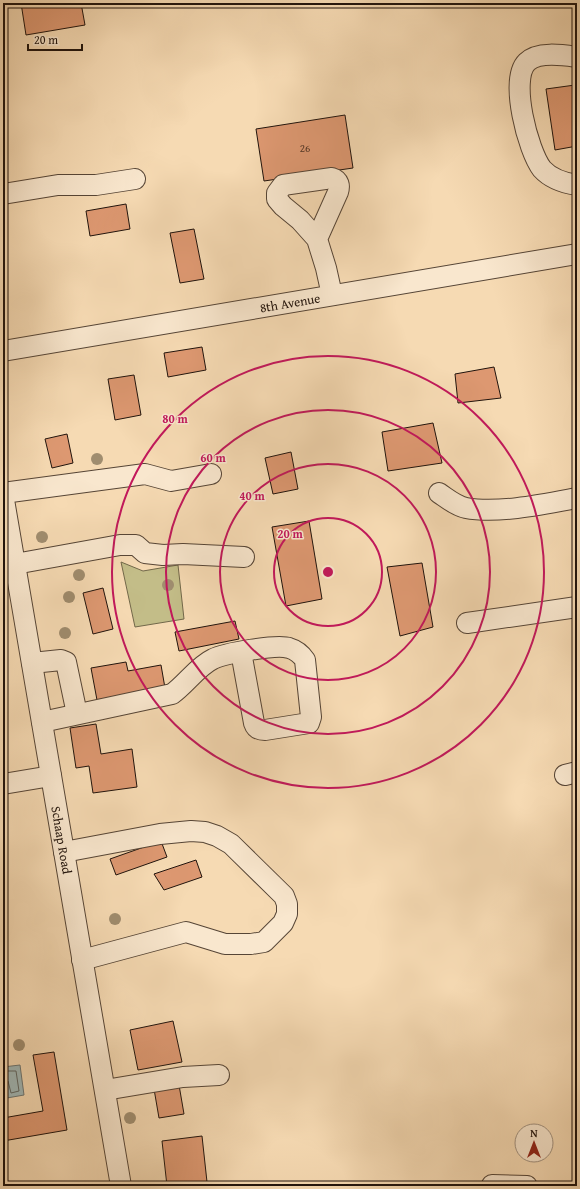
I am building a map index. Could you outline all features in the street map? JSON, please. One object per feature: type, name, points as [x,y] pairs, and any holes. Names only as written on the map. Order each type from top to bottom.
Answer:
[{"type":"street","points":[[577,57],[544,55],[532,58],[526,62],[522,69],[519,90],[521,108],[530,146],[534,156],[549,176],[564,183],[577,186]]},
{"type":"street","points":[[3,194],[58,185],[96,185],[135,179]]},
{"type":"street","points":[[317,239],[332,295]]},
{"type":"street","name":"8th Avenue","points":[[3,351],[577,254]]},
{"type":"street","points":[[3,493],[145,474],[171,481],[211,474]]},
{"type":"street","name":"Schaap Road","points":[[3,493],[121,1186]]},
{"type":"street","points":[[439,493],[454,504],[466,508],[485,510],[527,507],[577,498]]},
{"type":"street","points":[[15,564],[120,545],[136,545],[145,553],[163,555],[183,554],[244,557]]},
{"type":"street","points":[[467,623],[577,606]]},
{"type":"street","points":[[42,722],[172,694],[214,658],[241,652],[283,647],[289,648],[302,655],[305,660],[311,717],[309,723],[265,730],[260,730],[256,727],[241,652]]},
{"type":"street","points":[[32,664],[61,660],[66,662],[77,714]]},
{"type":"street","points":[[3,784],[51,776]]},
{"type":"street","points":[[64,852],[160,834],[190,831],[206,832],[231,844],[284,896],[287,904],[287,914],[283,923],[264,942],[251,944],[225,944],[186,932],[82,960]]},
{"type":"street","points":[[104,1090],[183,1077],[220,1075]]},
{"type":"street","points":[[492,1184],[527,1186]]},
{"type":"shaded area","points":[[121,562],[143,571],[178,565],[184,619],[135,627]]},
{"type":"water","points":[[20,1065],[24,1095],[7,1098],[3,1067]]},
{"type":"building","points":[[21,3],[81,3],[85,25],[26,35]]},
{"type":"building","points":[[575,85],[577,99],[577,146],[555,150],[546,89]]},
{"type":"building","points":[[345,115],[353,168],[264,181],[256,129]]},
{"type":"building","points":[[126,204],[130,229],[90,236],[86,211]]},
{"type":"building","points":[[194,229],[204,279],[180,283],[170,233]]},
{"type":"building","points":[[202,347],[206,370],[168,377],[164,353]]},
{"type":"building","points":[[494,367],[501,398],[458,403],[455,374]]},
{"type":"building","points":[[134,375],[141,415],[115,420],[108,379]]},
{"type":"building","points":[[433,423],[442,463],[388,471],[382,432]]},
{"type":"building","points":[[67,434],[73,463],[52,468],[45,439]]},
{"type":"building","points":[[291,452],[298,489],[273,494],[265,458]]},
{"type":"building","points":[[309,521],[322,599],[286,606],[272,527]]},
{"type":"building","points":[[422,563],[433,627],[400,636],[387,567]]},
{"type":"building","points":[[103,588],[113,629],[93,634],[83,593]]},
{"type":"building","points":[[235,621],[239,639],[179,651],[175,632]]},
{"type":"building","points":[[126,662],[128,671],[161,665],[165,688],[97,700],[91,668]]},
{"type":"building","points":[[96,724],[101,754],[132,749],[137,787],[93,793],[89,766],[76,768],[70,728]]},
{"type":"building","points":[[161,841],[167,857],[116,875],[110,859]]},
{"type":"building","points":[[196,860],[202,877],[164,890],[154,874]]},
{"type":"building","points":[[173,1021],[182,1062],[138,1070],[130,1030]]},
{"type":"building","points":[[54,1052],[67,1130],[3,1141],[3,1118],[43,1111],[33,1055]]},
{"type":"building","points":[[179,1085],[184,1114],[159,1118],[154,1089]]},
{"type":"building","points":[[202,1136],[207,1182],[167,1186],[162,1141]]}]
